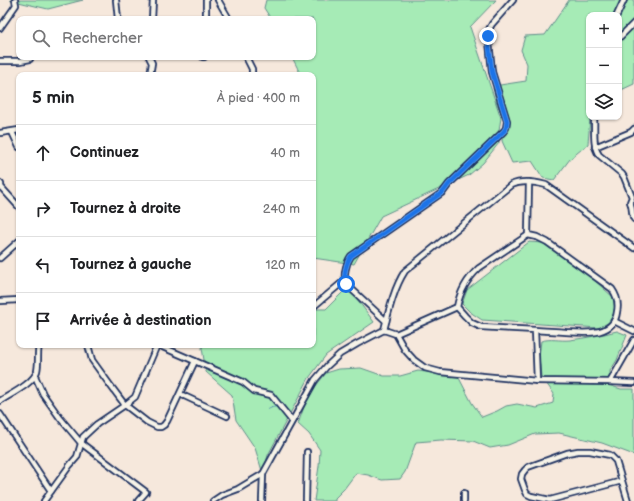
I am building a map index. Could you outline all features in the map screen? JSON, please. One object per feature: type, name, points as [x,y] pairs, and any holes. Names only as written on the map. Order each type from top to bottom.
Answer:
[{"type":"street","points":[[0,28],[16,5],[15,0]]},
{"type":"street","points":[[116,0],[118,16]]},
{"type":"street","points":[[152,0],[152,16]]},
{"type":"street","points":[[206,0],[206,16]]},
{"type":"street","points":[[218,0],[227,16]]},
{"type":"street","points":[[386,321],[346,284],[344,277],[347,263],[351,256],[443,192],[454,179],[506,128],[507,121],[492,72],[488,31],[492,24],[513,0]]},
{"type":"street","points":[[618,12],[624,0]]},
{"type":"street","points":[[622,35],[634,23]]},
{"type":"street","points":[[0,61],[25,60]]},
{"type":"street","points":[[150,60],[152,63],[150,72]]},
{"type":"street","points":[[248,60],[252,72]]},
{"type":"street","points":[[594,120],[595,147],[599,155],[624,177],[632,197],[630,202],[634,219]]},
{"type":"street","points":[[595,147],[634,129]]},
{"type":"street","points":[[0,133],[16,131]]},
{"type":"street","points":[[12,132],[16,141]]},
{"type":"street","points":[[528,235],[529,182]]},
{"type":"street","points":[[384,330],[389,309],[400,279],[405,271],[511,185],[516,183],[538,182],[546,185],[634,248]]},
{"type":"street","points":[[0,183],[1,187],[16,204]]},
{"type":"street","points":[[528,235],[537,237],[547,242],[612,289],[616,295],[618,304],[614,321],[609,326],[590,333],[481,327],[472,323],[457,307],[459,297],[472,275],[479,268],[528,235]]},
{"type":"street","points":[[0,258],[16,244]]},
{"type":"street","points":[[316,304],[345,280]]},
{"type":"street","points":[[0,301],[16,300]]},
{"type":"street","points":[[396,334],[457,307]]},
{"type":"street","points":[[614,321],[634,331]]},
{"type":"street","points":[[262,501],[263,474],[315,380],[340,354],[384,330],[396,334],[405,350],[414,360],[425,368],[440,372],[537,381],[610,382],[634,384]]},
{"type":"street","points":[[535,330],[537,381]]},
{"type":"street","points":[[610,382],[634,340]]},
{"type":"street","points":[[0,401],[31,381],[35,376],[38,360],[38,348]]},
{"type":"street","points":[[89,348],[92,360],[125,405],[147,422],[157,427],[160,427],[167,421],[195,361]]},
{"type":"street","points":[[44,501],[70,464],[77,457],[83,437],[97,424],[135,397],[156,348]]},
{"type":"street","points":[[164,348],[243,382],[254,391],[271,395],[292,421]]},
{"type":"street","points":[[35,376],[43,394],[60,418],[81,443],[146,492],[138,501]]},
{"type":"street","points":[[180,394],[227,416]]},
{"type":"street","points":[[0,414],[51,491]]},
{"type":"street","points":[[622,480],[551,500],[528,494],[521,479],[524,470],[528,468],[578,451],[590,451],[610,455],[616,461],[622,480],[628,501]]},
{"type":"street","points":[[306,501],[307,452]]},
{"type":"street","points":[[213,501],[222,495],[238,489],[263,474]]},
{"type":"street","points":[[464,493],[464,501]]},
{"type":"green space","points":[[10,0],[83,0],[48,9]]},
{"type":"green space","points":[[266,0],[496,0],[470,27],[501,118],[499,143],[483,163],[469,175],[381,216],[354,264],[316,258],[316,72],[300,72],[294,60],[316,60],[316,16],[269,16],[264,8]]},
{"type":"green space","points":[[569,0],[634,0],[634,84],[622,90],[622,12],[586,12],[586,120],[590,120],[588,144],[570,159],[554,180],[543,178],[532,161],[512,163],[502,141],[504,120],[497,104],[493,88],[500,85],[526,81],[527,64],[521,50],[525,36],[545,35]]},
{"type":"green space","points":[[529,242],[543,243],[593,279],[613,297],[615,311],[609,322],[599,328],[482,320],[470,312],[462,304],[467,290]]},
{"type":"green space","points":[[348,287],[374,322],[326,355],[309,378],[268,455],[263,474],[255,448],[236,420],[232,395],[206,372],[202,348],[316,348],[316,309],[326,309]]},
{"type":"green space","points":[[617,331],[627,335],[617,360],[610,371],[611,386],[621,389],[634,389],[634,455],[602,443],[559,433],[535,434],[508,445],[490,448],[473,441],[441,440],[416,442],[405,472],[400,479],[382,480],[356,473],[335,498],[335,501],[314,501],[320,450],[309,434],[298,424],[305,404],[315,387],[326,373],[339,369],[361,368],[384,376],[400,376],[418,371],[458,376],[472,403],[482,417],[506,406],[517,404],[537,408],[553,403],[554,394],[541,376],[539,356],[541,341],[570,340]]},
{"type":"waterway","points":[[268,409],[279,406]]},
{"type":"route","points":[[346,284],[344,277],[347,263],[351,256],[443,192],[449,184],[506,128],[507,121],[492,72],[488,36]]}]
